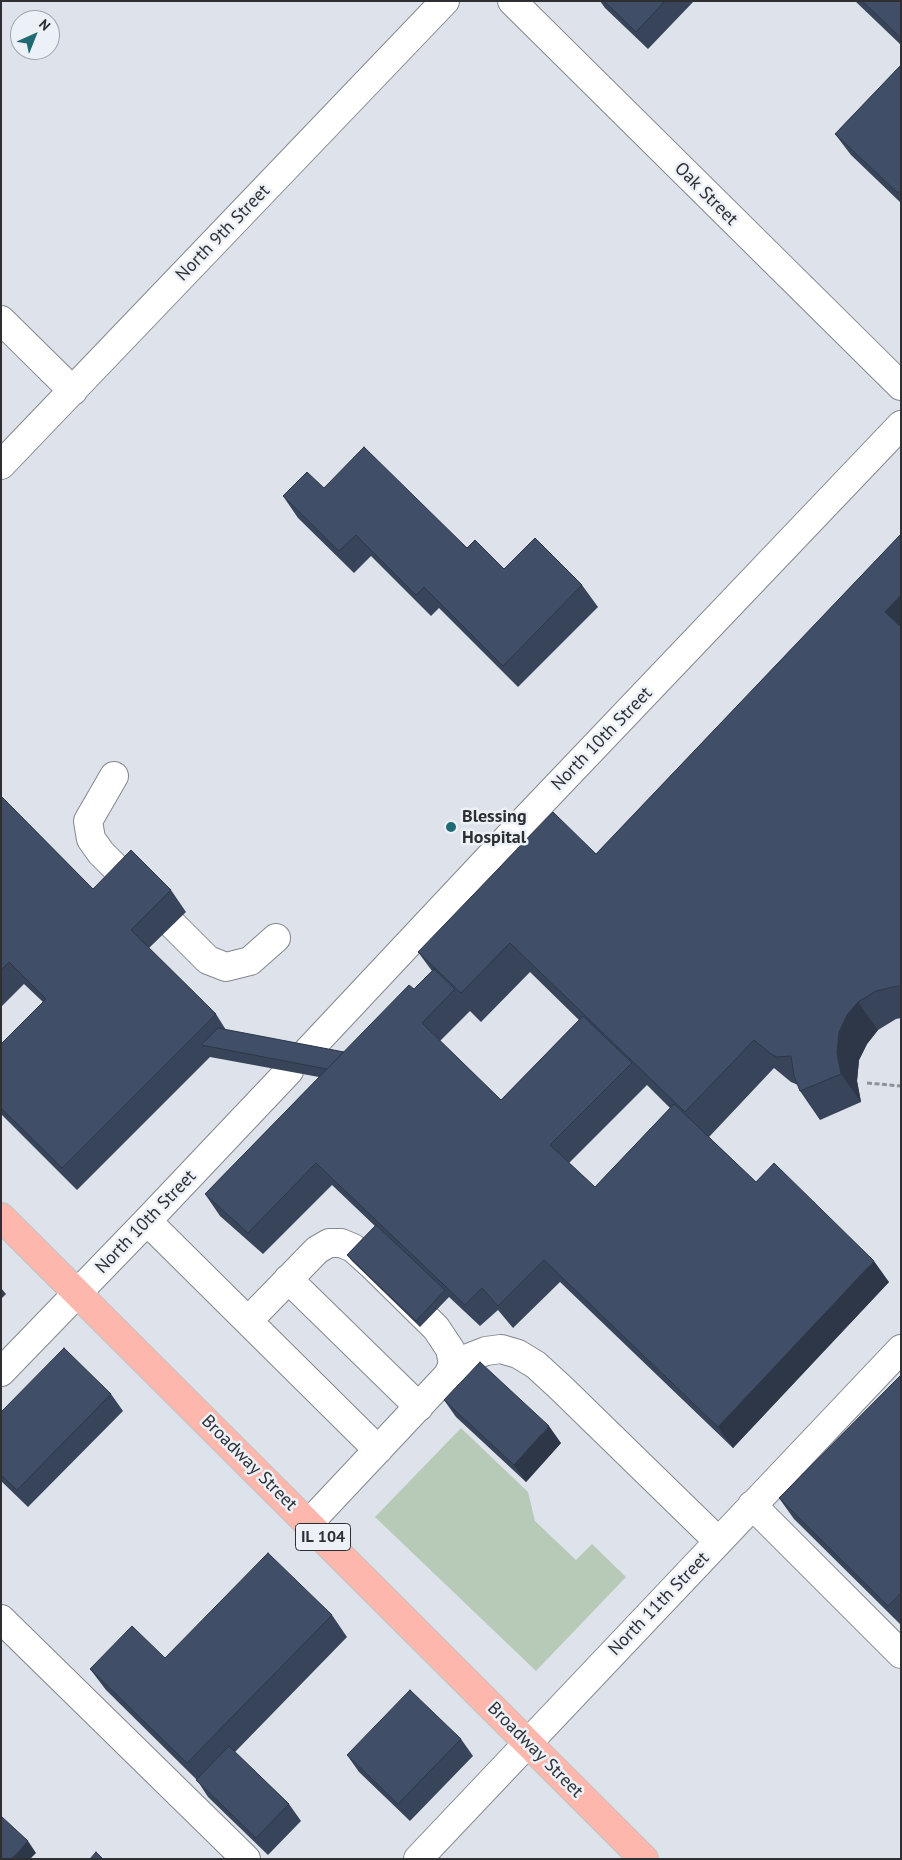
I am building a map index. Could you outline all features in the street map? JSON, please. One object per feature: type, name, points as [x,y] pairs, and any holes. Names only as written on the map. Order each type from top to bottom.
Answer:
[{"type":"main road","name":"Broadway Street","points":[[1,1217],[644,1859]]},
{"type":"street","name":"North 9th Street","points":[[1,465],[445,1]]},
{"type":"street","name":"Oak Street","points":[[512,1],[901,386]]},
{"type":"street","points":[[1,320],[73,390]]},
{"type":"street","name":"North 10th Street","points":[[1,1372],[147,1221],[516,829],[901,425]]},
{"type":"street","points":[[114,776],[88,821],[91,839],[134,886],[208,960],[226,967],[250,960],[276,938]]},
{"type":"street","points":[[147,1221],[378,1450]]},
{"type":"street","points":[[248,1321],[317,1250],[329,1243],[341,1243],[353,1248],[436,1328],[450,1350],[450,1369]]},
{"type":"street","points":[[288,1279],[419,1407]]},
{"type":"street","points":[[309,1523],[419,1407],[450,1369],[468,1358],[486,1351],[501,1349],[518,1354],[536,1365],[718,1541]]},
{"type":"street","name":"North 11th Street","points":[[418,1859],[901,1349]]},
{"type":"street","points":[[752,1506],[901,1654]]},
{"type":"street","points":[[1,1619],[246,1859]]},
{"type":"path","points":[[867,1083],[901,1086]]},
{"type":"green space","points":[[461,1428],[528,1492],[535,1521],[576,1560],[592,1544],[626,1577],[536,1671],[375,1517]]},
{"type":"building","points":[[604,1],[665,1],[636,32]]},
{"type":"building","points":[[862,1],[901,1],[901,38]]},
{"type":"building","points":[[901,65],[901,190],[898,193],[835,134]]},
{"type":"building","points":[[364,447],[467,548],[475,540],[504,569],[535,538],[582,585],[503,666],[424,587],[416,595],[356,535],[339,551],[283,496],[307,472],[324,488]]},
{"type":"building","points":[[901,534],[901,595],[885,612],[901,627],[901,987],[897,986],[876,991],[858,1002],[847,1015],[839,1032],[837,1053],[841,1074],[800,1091],[794,1076],[791,1056],[777,1057],[754,1040],[685,1112],[510,943],[461,993],[418,952],[553,812],[596,854]]},
{"type":"building","points":[[1,796],[93,889],[131,850],[171,890],[131,930],[216,1014],[62,1168],[1,1108],[1,1044],[46,999],[9,962],[1,970]]},
{"type":"building","points":[[434,969],[455,989],[422,1023],[501,1100],[583,1016],[632,1063],[550,1145],[595,1187],[674,1104],[756,1182],[774,1163],[874,1261],[718,1427],[544,1260],[498,1306],[482,1288],[465,1305],[316,1163],[248,1233],[205,1194],[409,985],[414,989]]},
{"type":"building","points":[[218,1028],[344,1052],[327,1069],[201,1045]]},
{"type":"building","points":[[376,1225],[445,1290],[416,1321],[347,1255]]},
{"type":"building","points":[[64,1348],[111,1394],[17,1490],[1,1475],[1,1412]]},
{"type":"building","points":[[480,1362],[549,1426],[514,1465],[444,1400]]},
{"type":"building","points":[[901,1375],[901,1593],[888,1606],[779,1498]]},
{"type":"building","points":[[268,1553],[332,1615],[187,1763],[90,1669],[132,1626],[165,1658]]},
{"type":"building","points":[[410,1690],[461,1739],[398,1804],[347,1755]]},
{"type":"building","points":[[229,1746],[289,1804],[256,1838],[196,1780]]},
{"type":"building","points":[[1,1816],[28,1841],[11,1859],[1,1859]]},
{"type":"building","points":[[96,1852],[103,1859],[90,1859]]},
{"type":"place","name":"Blessing Hospital","points":[[451,827]]}]
